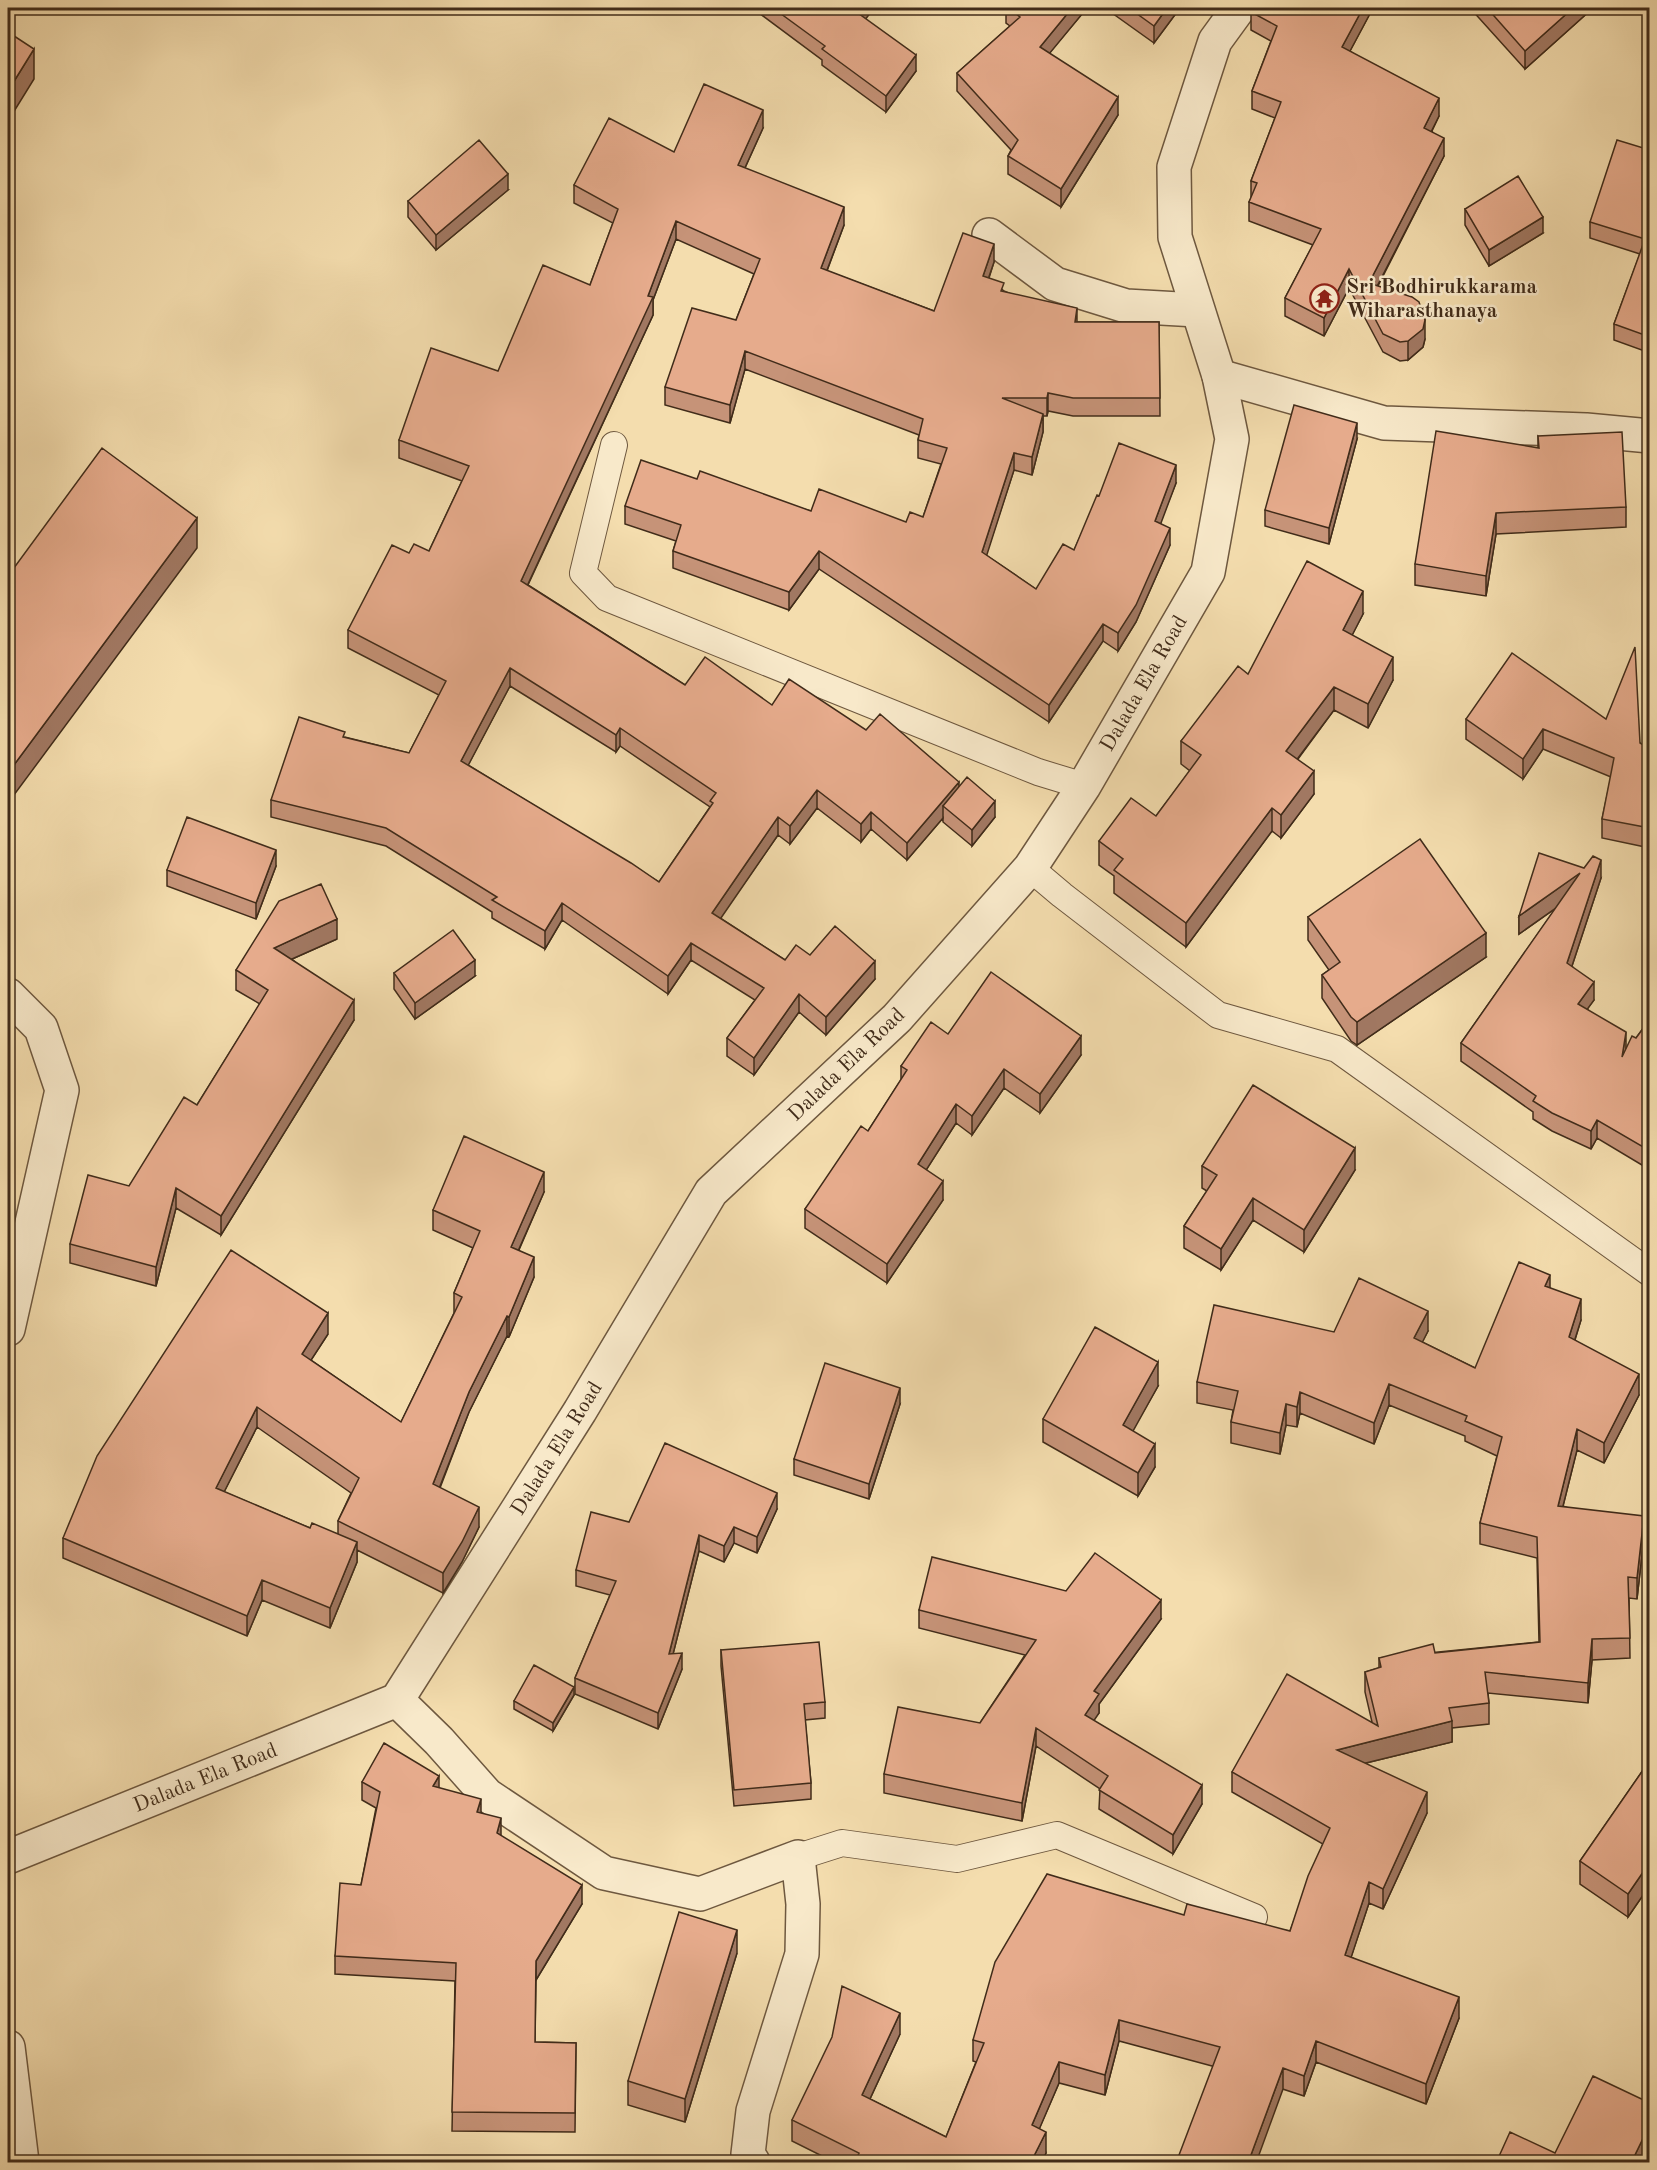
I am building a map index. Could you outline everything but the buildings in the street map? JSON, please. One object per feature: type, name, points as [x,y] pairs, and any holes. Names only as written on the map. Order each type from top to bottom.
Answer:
[{"type":"street","name":"Dalada Ela Road","points":[[8,1857],[397,1700],[580,1412],[711,1192],[897,1018],[1030,868],[1084,786],[1208,572],[1232,439],[1219,376],[1175,237],[1174,167],[1215,41],[1239,8]]},
{"type":"street","points":[[989,235],[1055,284],[1125,306],[1197,310]]},
{"type":"street","points":[[1219,376],[1384,423],[1586,430],[1650,436]]},
{"type":"street","points":[[8,995],[40,1028],[62,1090],[8,1329]]},
{"type":"street","points":[[397,1700],[439,1741],[487,1795],[604,1873],[700,1894],[798,1857],[803,1904],[802,1954],[753,2111],[748,2154],[753,2163]]},
{"type":"street","points":[[8,2047],[22,2163]]},
{"type":"lane","points":[[614,445],[583,573],[607,598],[1027,768],[1084,786]]},
{"type":"lane","points":[[1030,868],[1218,1015],[1337,1049],[1650,1273]]},
{"type":"lane","points":[[798,1857],[842,1843],[957,1859],[1057,1835],[1254,1917]]},
{"type":"place","name":"Sri Bodhirukkarama Wiharasthanaya","points":[[1325,298]]}]
